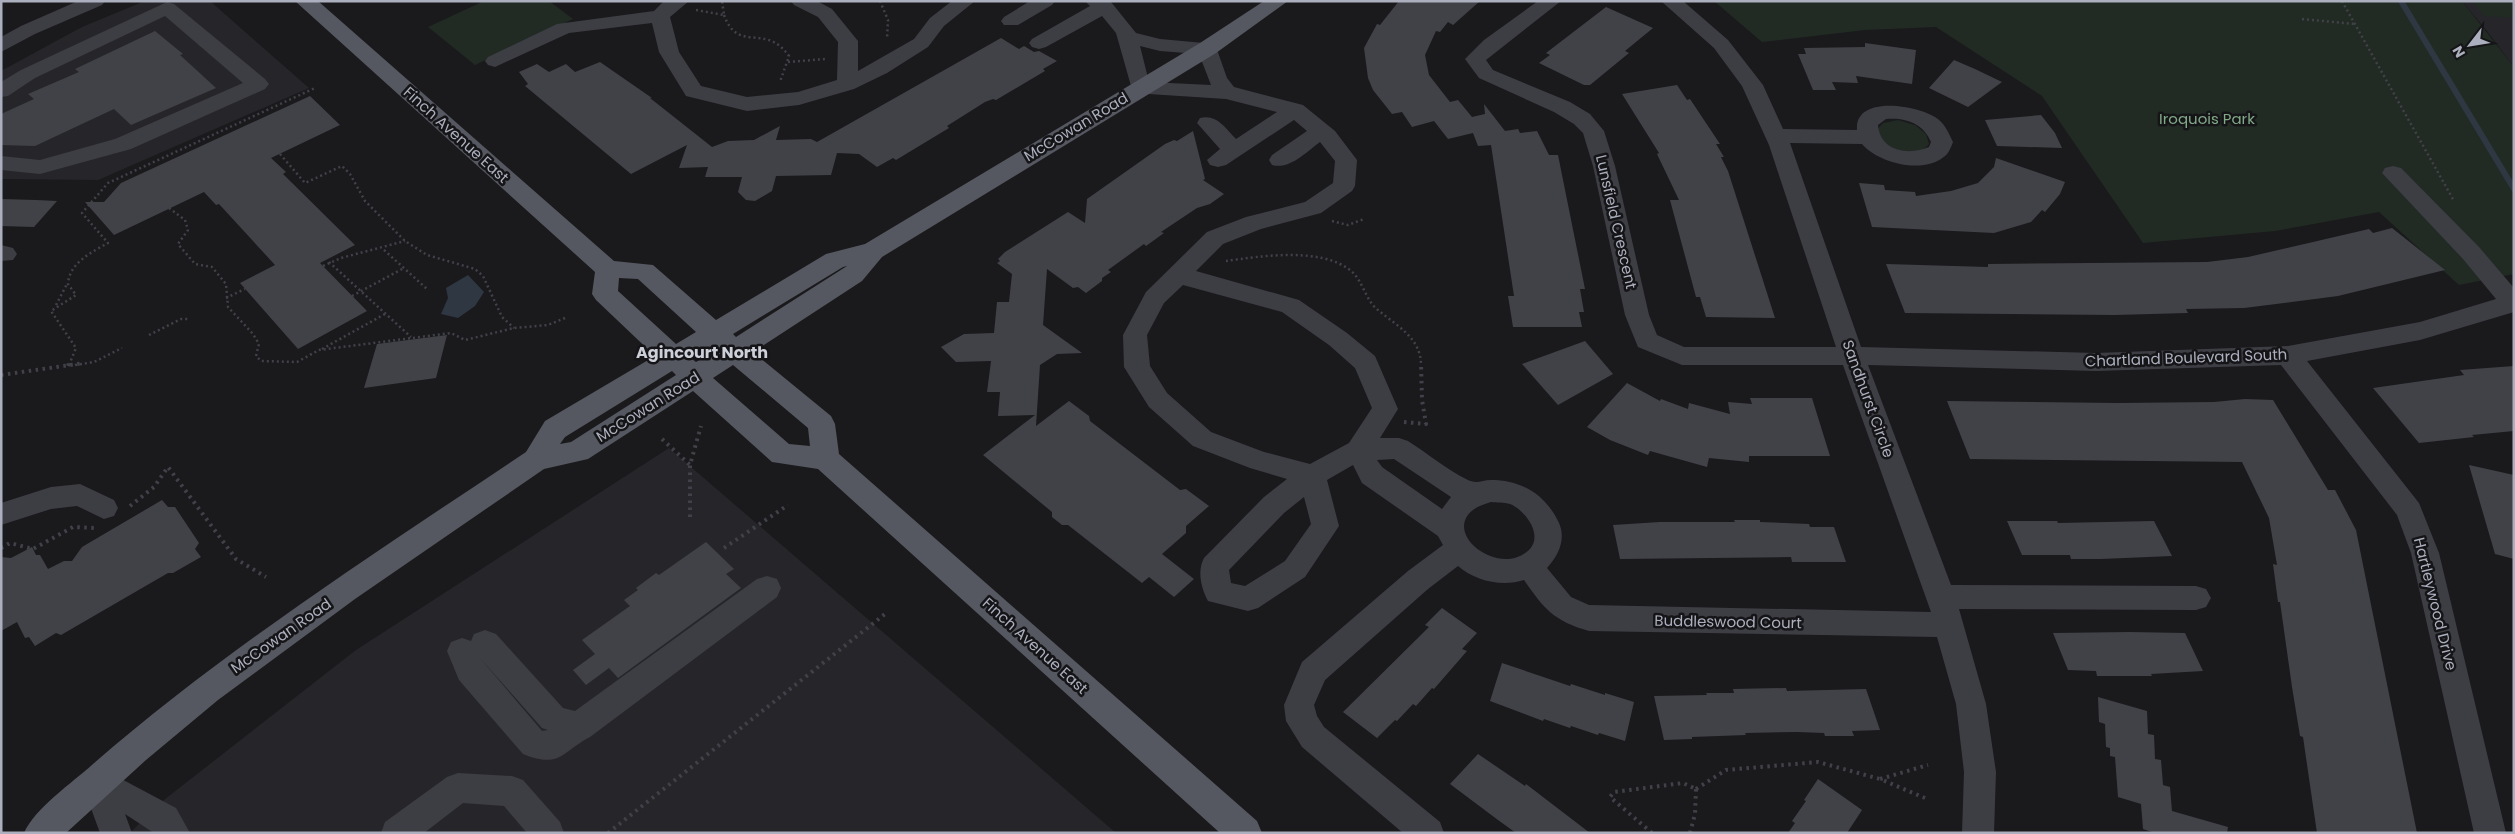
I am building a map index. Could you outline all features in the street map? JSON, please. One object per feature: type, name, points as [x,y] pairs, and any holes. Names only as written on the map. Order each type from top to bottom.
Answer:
[{"type":"main road","name":"Finch Avenue East","points":[[305,1],[608,269]]},
{"type":"main road","name":"McCowan Road","points":[[536,460],[555,429],[835,260],[873,251],[1208,48],[1278,1]]},
{"type":"main road","name":"McCowan Road","points":[[41,833],[98,781],[238,666],[302,619],[536,460],[578,451],[696,377],[853,275],[873,251]]},
{"type":"main road","points":[[608,269],[644,271],[713,332],[821,424],[825,459],[782,454],[605,294],[608,269]]},
{"type":"main road","name":"Finch Avenue East","points":[[825,459],[1245,833]]},
{"type":"street","points":[[1,46],[28,30],[95,1]]},
{"type":"street","points":[[801,1],[825,13],[848,41],[847,84]]},
{"type":"street","points":[[671,5],[669,52],[693,91],[747,104],[799,98],[847,84],[880,69],[922,43],[937,22],[965,1]]},
{"type":"street","points":[[1011,20],[1045,1]]},
{"type":"street","name":"Lunsfield Crescent","points":[[1551,1],[1500,39],[1485,47],[1475,59],[1486,74],[1562,107],[1582,118],[1593,131],[1604,166],[1637,315],[1648,341],[1682,356],[1852,356]]},
{"type":"street","name":"Sandhurst Circle","points":[[1671,1],[1721,44],[1752,85],[1776,136],[1852,356],[1941,597],[1971,704],[1980,772],[1978,833]]},
{"type":"street","points":[[1039,43],[1100,4],[1126,32],[1126,37],[1160,45],[1208,48]]},
{"type":"street","points":[[1,91],[28,74],[167,8],[258,84],[123,144],[40,166],[1,163]]},
{"type":"street","points":[[1140,88],[1226,92],[1295,110],[1321,131],[1346,160],[1344,186],[1313,208],[1254,223],[1215,238],[1155,298],[1135,335],[1136,367],[1158,400],[1202,439],[1260,461],[1312,475],[1358,450],[1399,448],[1456,487],[1474,494]]},
{"type":"street","points":[[1208,123],[1226,155],[1295,110]]},
{"type":"street","points":[[1280,160],[1321,131]]},
{"type":"street","points":[[1776,136],[1867,137]]},
{"type":"street","points":[[2393,173],[2471,253],[2513,303]]},
{"type":"street","points":[[1179,275],[1290,306],[1338,339],[1366,363],[1385,410],[1358,450]]},
{"type":"street","name":"Chartland Boulevard South","points":[[1852,356],[2096,362],[2288,355],[2420,331],[2513,303]]},
{"type":"street","name":"Hartleywood Drive","points":[[2288,355],[2388,481],[2409,511],[2425,553],[2490,833]]},
{"type":"street","points":[[1358,450],[1372,475],[1454,540],[1469,561],[1492,570],[1516,571],[1530,566],[1541,556],[1547,544],[1548,531],[1544,518],[1534,506],[1521,497],[1505,492],[1489,491],[1474,494],[1455,508],[1451,518],[1454,540],[1418,580],[1313,671],[1299,705],[1302,721],[1314,737],[1428,833]]},
{"type":"street","points":[[1,514],[51,498],[80,495],[104,508]]},
{"type":"street","name":"Buddleswood Court","points":[[1530,566],[1560,608],[1574,615],[1588,618],[1949,625]]},
{"type":"street","points":[[474,647],[553,718],[579,727],[767,588]]},
{"type":"street","points":[[1941,597],[2196,598]]},
{"type":"street","points":[[98,781],[116,833]]},
{"type":"street","points":[[98,781],[164,819],[174,833]]},
{"type":"street","points":[[397,833],[458,788],[512,791],[548,833]]},
{"type":"lane","points":[[495,60],[564,28],[671,5]]},
{"type":"lane","points":[[1126,37],[1140,88]]},
{"type":"lane","points":[[1208,48],[1217,78],[1226,92]]},
{"type":"path","points":[[722,1],[726,26],[735,34],[776,39],[785,48],[789,56],[788,62],[776,92],[775,101]]},
{"type":"path","points":[[880,1],[887,11],[890,29],[880,69]]},
{"type":"path","points":[[2342,1],[2458,209]]},
{"type":"path","points":[[671,5],[724,15]]},
{"type":"path","points":[[2302,19],[2355,24]]},
{"type":"path","points":[[788,62],[849,58]]},
{"type":"path","points":[[68,366],[76,348],[51,311],[56,306],[68,284],[68,276],[79,262],[108,243],[82,213],[108,182],[315,88]]},
{"type":"path","points":[[280,154],[305,183],[342,166],[350,174],[365,201],[405,241],[427,255],[475,269],[483,276],[502,317],[514,328]]},
{"type":"path","points":[[169,208],[185,220],[188,230],[178,244],[195,264],[212,267],[226,284],[228,307],[253,334],[258,344],[256,356],[261,361],[274,363],[297,362],[385,314]]},
{"type":"path","points":[[1313,208],[1336,223],[1357,224],[1364,219]]},
{"type":"path","points":[[323,266],[329,262],[384,250],[405,241]]},
{"type":"path","points":[[384,250],[427,289]]},
{"type":"path","points":[[1218,263],[1236,258],[1279,254],[1334,261],[1351,271],[1361,285],[1371,305],[1412,337],[1421,354],[1422,400],[1426,424],[1379,419]]},
{"type":"path","points":[[329,262],[411,337]]},
{"type":"path","points":[[352,296],[404,268]]},
{"type":"path","points":[[56,306],[76,296],[68,284]]},
{"type":"path","points":[[226,298],[245,289]]},
{"type":"path","points":[[320,350],[451,333],[465,340],[514,328],[548,325],[565,318]]},
{"type":"path","points":[[150,335],[181,320],[189,319]]},
{"type":"path","points":[[1,375],[94,362],[122,348]]},
{"type":"path","points":[[690,517],[690,465],[701,426]]},
{"type":"path","points":[[662,439],[690,465]]},
{"type":"path","points":[[168,467],[236,559],[266,577]]},
{"type":"path","points":[[724,548],[788,505]]},
{"type":"path","points":[[1,548],[10,543],[33,549]]},
{"type":"path","points":[[608,833],[885,614]]},
{"type":"path","points":[[1696,789],[1726,770],[1818,762],[1880,778],[1925,798]]},
{"type":"path","points":[[1880,778],[1928,765]]},
{"type":"path","points":[[1652,833],[1610,797],[1614,792],[1682,783],[1696,789]]},
{"type":"path","points":[[1690,833],[1695,814],[1696,789]]},
{"type":"shaded area","points":[[145,1],[210,1],[309,88],[98,180],[1,179],[1,71],[82,27]]},
{"type":"shaded area","points":[[2462,1],[2514,1],[2514,67],[2487,31]]},
{"type":"shaded area","points":[[669,448],[1116,833],[130,833],[160,803],[356,650]]},
{"type":"green space","points":[[484,1],[549,1],[573,19],[475,65],[428,27]]},
{"type":"green space","name":"Iroquois Park","points":[[1714,1],[2462,1],[2514,67],[2514,274],[2459,285],[2379,212],[2275,231],[2143,243],[2042,96],[1936,27],[1865,30],[1762,42]]},
{"type":"green space","points":[[2471,1],[2514,1],[2514,18],[2484,16]]},
{"type":"green space","points":[[1898,120],[1915,125],[1926,134],[1929,144],[1915,152],[1904,152],[1886,145],[1876,131],[1883,123]]},
{"type":"water","points":[[468,275],[484,292],[475,306],[458,318],[441,314],[448,298],[446,288]]},
{"type":"building","points":[[1399,1],[1480,1],[1453,25],[1448,22],[1440,32],[1436,31],[1425,55],[1429,75],[1450,102],[1458,100],[1472,117],[1485,114],[1484,104],[1505,131],[1518,129],[1520,133],[1537,131],[1549,155],[1558,155],[1585,289],[1580,289],[1584,312],[1579,312],[1582,327],[1513,327],[1508,296],[1514,296],[1491,145],[1478,146],[1473,133],[1448,139],[1434,121],[1412,127],[1402,112],[1392,114],[1373,90],[1368,78],[1364,48],[1377,24],[1380,25]]},
{"type":"building","points":[[1606,7],[1653,28],[1625,51],[1629,53],[1590,85],[1584,85],[1539,63],[1550,55],[1546,53]]},
{"type":"building","points":[[155,31],[183,54],[180,55],[216,88],[131,125],[114,109],[35,146],[1,145],[1,114],[34,99],[28,94],[79,72],[75,69]]},
{"type":"building","points":[[1001,38],[1019,49],[1024,46],[1034,52],[1039,51],[1057,61],[1043,69],[1045,71],[996,100],[993,99],[985,102],[947,126],[949,128],[896,160],[893,158],[877,167],[859,154],[837,153],[831,175],[776,176],[772,191],[755,201],[746,200],[738,192],[742,177],[705,177],[708,167],[679,168],[687,145],[631,174],[525,86],[528,84],[519,72],[537,64],[549,72],[566,64],[575,72],[600,62],[652,98],[650,98],[712,147],[728,141],[754,140],[780,126],[776,140],[811,139],[817,142]]},
{"type":"building","points":[[1865,43],[1916,50],[1912,84],[1856,76],[1858,83],[1832,82],[1836,90],[1813,90],[1798,54],[1806,54],[1804,48],[1865,47]]},
{"type":"building","points":[[1954,60],[2002,82],[1968,107],[1929,88]]},
{"type":"building","points":[[1677,85],[1687,100],[1690,99],[1720,144],[1716,144],[1724,157],[1721,157],[1728,171],[1775,318],[1706,317],[1700,297],[1696,297],[1670,200],[1679,200],[1657,154],[1659,153],[1622,94]]},
{"type":"building","points":[[310,96],[340,125],[271,158],[286,172],[283,174],[355,245],[320,263],[367,311],[298,349],[240,283],[275,265],[219,204],[216,205],[204,192],[114,235],[85,202],[104,202],[121,183]]},
{"type":"building","points":[[2041,115],[2055,133],[2062,148],[1997,146],[1985,120]]},
{"type":"building","points":[[1193,131],[1205,179],[1203,180],[1224,194],[1210,204],[1197,208],[1161,232],[1164,233],[1146,246],[1144,244],[1108,270],[1111,272],[1086,293],[1078,287],[1073,288],[1047,269],[1043,325],[1082,353],[1057,354],[1040,365],[1036,426],[1069,401],[1089,416],[1090,421],[1180,490],[1186,489],[1209,506],[1186,526],[1186,533],[1162,554],[1194,579],[1174,597],[1149,577],[1142,583],[1068,525],[1062,525],[1052,517],[1052,512],[983,455],[1035,415],[998,416],[1000,392],[987,392],[991,361],[956,362],[941,347],[964,334],[994,333],[997,302],[1009,302],[1012,274],[997,263],[1000,261],[998,259],[1005,252],[1068,212],[1085,223],[1087,199],[1165,144],[1174,140],[1177,141]]},
{"type":"building","points":[[1996,158],[2065,182],[2060,194],[2045,212],[2042,210],[2031,222],[1994,233],[1872,227],[1859,183],[1884,185],[1885,190],[1915,192],[1916,196],[1951,191],[1978,183],[1994,167]]},
{"type":"building","points":[[1,199],[57,201],[34,227],[1,226]]},
{"type":"building","points":[[2392,228],[2445,270],[2338,296],[2244,308],[2186,309],[2188,313],[2115,315],[1905,313],[1886,264],[1988,267],[1988,264],[2207,262],[2248,257],[2369,229],[2373,233]]},
{"type":"building","points":[[447,335],[436,378],[364,388],[377,344]]},
{"type":"building","points":[[1585,341],[1613,374],[1558,405],[1522,364]]},
{"type":"building","points":[[2514,366],[2514,431],[2419,443],[2373,388],[2464,375],[2460,370]]},
{"type":"building","points":[[1627,383],[1660,401],[1661,399],[1688,409],[1689,403],[1730,414],[1728,402],[1752,404],[1750,398],[1812,398],[1830,456],[1749,456],[1749,462],[1709,458],[1707,467],[1650,451],[1648,455],[1610,440],[1587,427]]},
{"type":"building","points":[[2245,399],[2273,400],[2328,490],[2335,490],[2356,530],[2417,833],[2317,833],[2303,737],[2300,736],[2280,602],[2278,602],[2273,564],[2277,565],[2269,518],[2242,462],[1970,459],[1947,401],[2118,403],[2214,402]]},
{"type":"building","points":[[2469,465],[2514,475],[2514,559],[2495,554]]},
{"type":"building","points":[[162,500],[168,507],[175,507],[199,543],[195,549],[201,557],[173,573],[168,573],[61,635],[56,633],[35,646],[29,637],[25,638],[17,622],[1,631],[1,557],[11,558],[32,547],[36,555],[40,555],[48,569],[64,561],[72,561],[82,547]]},
{"type":"building","points":[[1734,520],[1760,520],[1760,522],[1809,524],[1810,527],[1834,527],[1846,562],[1792,562],[1791,557],[1620,559],[1613,525],[1660,522],[1735,522]]},
{"type":"building","points":[[2007,521],[2057,521],[2058,523],[2154,521],[2172,556],[2071,559],[2070,555],[2022,555]]},
{"type":"building","points":[[706,542],[734,569],[726,574],[741,588],[618,678],[609,668],[586,685],[573,670],[595,654],[582,640],[630,606],[624,600],[638,590],[636,588],[656,573],[659,575]]},
{"type":"building","points":[[1442,608],[1477,633],[1462,649],[1467,651],[1434,689],[1432,688],[1416,706],[1413,704],[1377,738],[1343,712],[1429,627],[1425,625]]},
{"type":"building","points":[[2053,633],[2185,633],[2203,671],[2151,674],[2152,676],[2097,676],[2096,671],[2068,670]]},
{"type":"building","points":[[1502,663],[1570,686],[1571,684],[1634,702],[1625,741],[1571,726],[1570,728],[1544,719],[1543,721],[1490,701]]},
{"type":"building","points":[[1786,688],[1787,691],[1866,689],[1880,730],[1852,731],[1854,736],[1825,736],[1824,733],[1797,732],[1745,733],[1746,735],[1664,740],[1654,696],[1734,693],[1733,689]]},
{"type":"building","points":[[2098,697],[2147,711],[2148,734],[2154,735],[2155,759],[2161,760],[2163,785],[2170,787],[2172,811],[2228,827],[2227,833],[2155,833],[2143,829],[2141,804],[2118,797],[2115,757],[2110,756],[2110,748],[2106,747],[2105,724],[2099,722]]},
{"type":"building","points":[[1478,754],[1525,786],[1526,784],[1590,833],[1516,833],[1450,784]]},
{"type":"building","points":[[1818,779],[1862,810],[1847,833],[1788,833],[1795,823],[1792,821]]},
{"type":"waterway","points":[[2401,1],[2514,189]]},
{"type":"district","name":"Agincourt North","points":[[702,352]]}]
